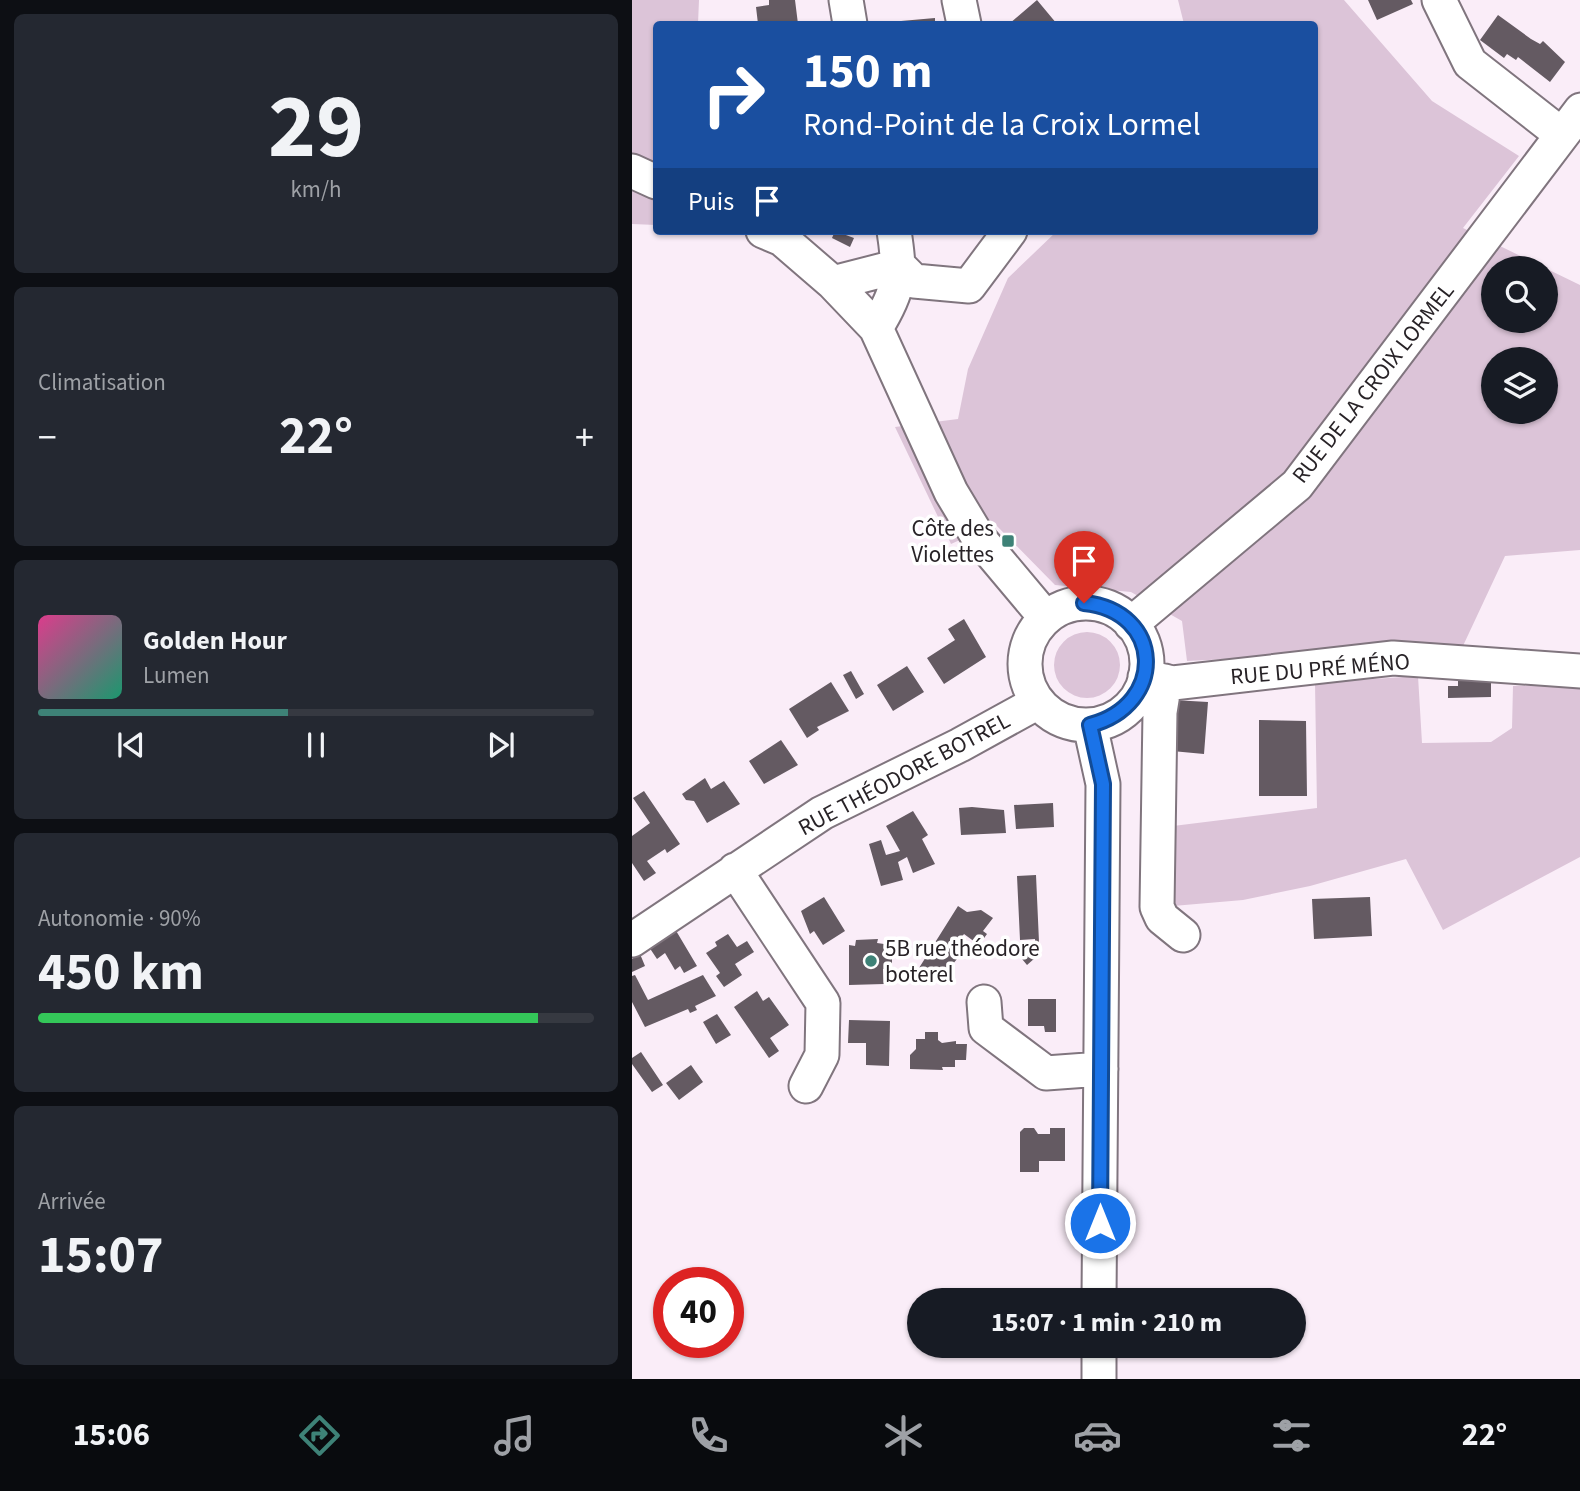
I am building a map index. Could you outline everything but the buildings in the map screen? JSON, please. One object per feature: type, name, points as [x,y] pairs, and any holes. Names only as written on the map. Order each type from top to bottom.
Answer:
[{"type":"street","points":[[846,0],[850,21]]},
{"type":"street","points":[[959,0],[963,21]]},
{"type":"street","points":[[1439,0],[1470,63],[1571,122]]},
{"type":"street","name":"RUE DE LA CROIX LORMEL","points":[[1131,624],[1296,485],[1571,122]]},
{"type":"street","points":[[632,171],[653,182]]},
{"type":"street","points":[[772,235],[782,239],[833,283],[876,328],[951,492],[978,537],[1046,618]]},
{"type":"street","points":[[876,328],[895,298],[899,266],[895,235]]},
{"type":"street","points":[[899,266],[914,281],[969,286],[1007,235]]},
{"type":"street","points":[[833,283],[899,266]]},
{"type":"street","points":[[1155,679],[1139,693],[1127,709],[1110,720],[1090,725],[1071,723],[1052,716],[1038,702],[1028,685],[1025,666],[1027,647],[1036,629],[1046,618],[1067,606],[1084,603],[1101,605],[1117,612],[1131,624],[1142,640],[1155,679],[1160,712],[1157,907],[1162,918],[1183,935]]},
{"type":"street","name":"RUE DU PRÉ MÉNO","points":[[1155,679],[1393,658],[1580,671]]},
{"type":"street","name":"RUE THÉODORE BOTREL","points":[[632,940],[822,813],[960,745],[1038,702]]},
{"type":"street","points":[[1090,725],[1103,784],[1099,1288]]},
{"type":"street","points":[[735,870],[823,1003],[822,1055],[806,1086]]},
{"type":"street","points":[[984,1002],[986,1028],[1046,1073],[1100,1069]]},
{"type":"street","points":[[1099,1358],[1099,1379]]},
{"type":"shaded area","points":[[632,0],[699,0],[698,21],[653,21],[653,225],[632,224]]},
{"type":"shaded area","points":[[1178,0],[1344,0],[1432,101],[1519,156],[1463,228],[1520,256],[1481,256],[1481,333],[1558,333],[1558,274],[1580,285],[1580,550],[1505,556],[1462,648],[1187,661],[1182,621],[1131,592],[1055,585],[995,524],[951,544],[895,427],[958,419],[968,369],[1008,278],[1053,235],[1318,235],[1318,21],[1183,21]]},
{"type":"shaded area","points":[[1080,632],[1094,632],[1106,637],[1115,646],[1120,665],[1118,678],[1111,689],[1094,698],[1080,698],[1068,693],[1059,684],[1054,672],[1054,658],[1059,646],[1068,637]]},
{"type":"shaded area","points":[[1418,676],[1422,743],[1491,742],[1512,728],[1513,686],[1580,684],[1580,857],[1443,930],[1406,859],[1310,886],[1243,900],[1173,906],[1173,826],[1317,808],[1315,683]]},
{"type":"place","name":"Côte des Violettes","points":[[1008,541]]},
{"type":"place","name":"5B rue théodore boterel","points":[[871,961]]},
{"type":"route","points":[[1084,603],[1101,605],[1117,612],[1131,624],[1142,640],[1146,658],[1145,677],[1139,693],[1127,709],[1110,720],[1090,725],[1103,784],[1100,1223]]}]
